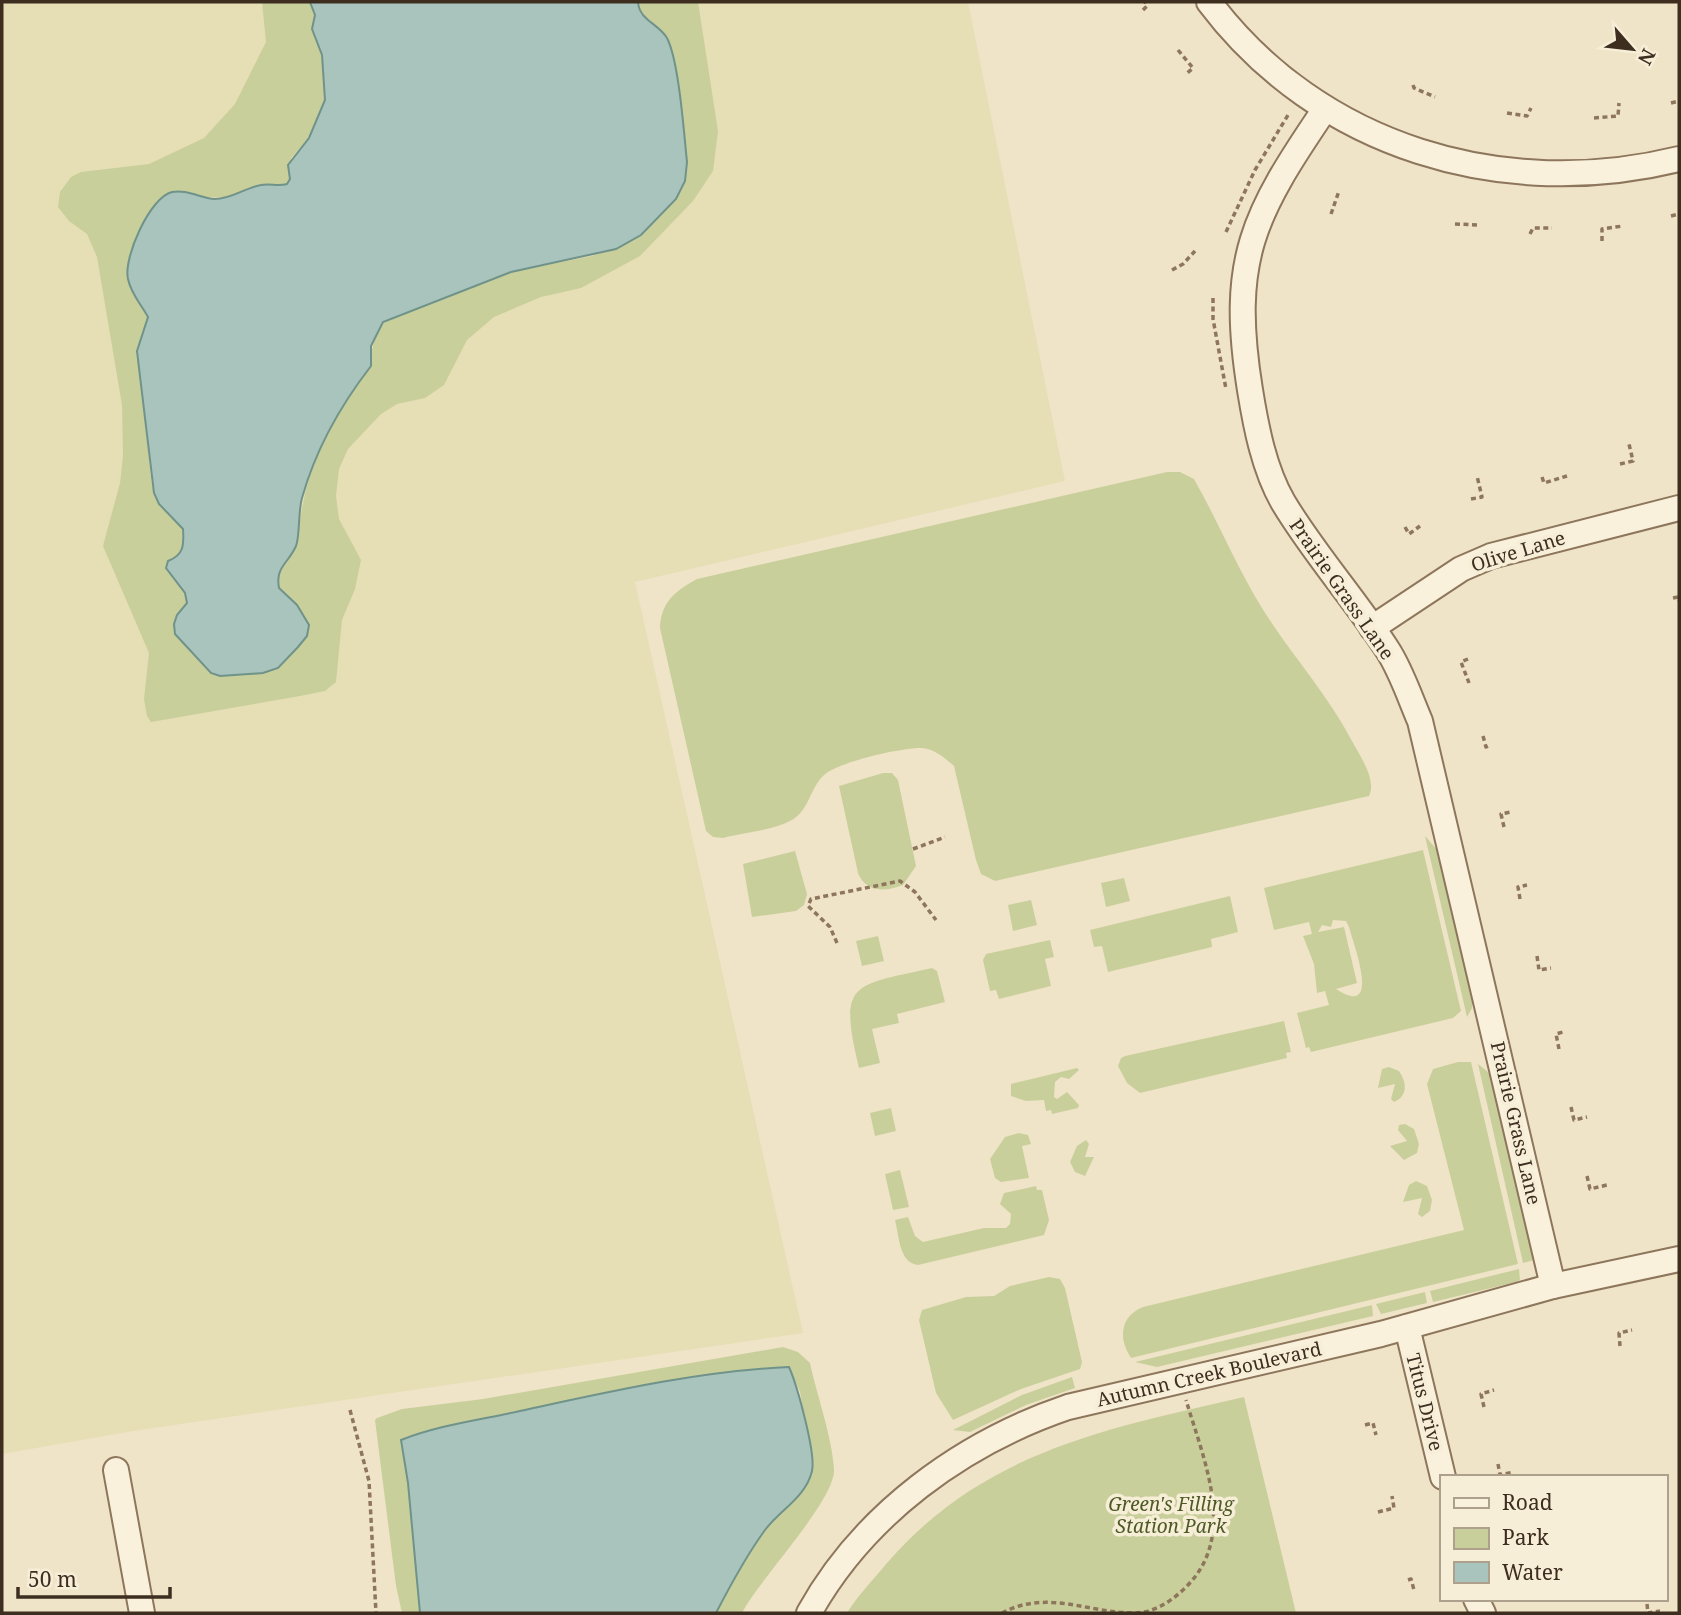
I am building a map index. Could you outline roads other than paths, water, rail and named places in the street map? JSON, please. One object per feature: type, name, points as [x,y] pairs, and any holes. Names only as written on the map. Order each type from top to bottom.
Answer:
[{"type":"street","points":[[1209,2],[1234,35],[1273,70],[1325,109],[1366,130],[1413,149],[1475,167],[1556,176],[1645,168],[1679,159]]},
{"type":"street","name":"Prairie Grass Lane","points":[[1325,109],[1287,164],[1258,219],[1242,288],[1242,339],[1254,411],[1268,466],[1281,498],[1300,529],[1389,651],[1420,721],[1553,1286]]},
{"type":"street","name":"Olive Lane","points":[[1372,628],[1461,569],[1490,556],[1679,508]]},
{"type":"street","name":"Autumn Creek Boulevard","points":[[809,1613],[834,1574],[860,1543],[903,1501],[970,1450],[1033,1419],[1076,1405],[1407,1327],[1553,1286],[1679,1259]]},
{"type":"street","name":"Titus Drive","points":[[1407,1327],[1443,1475]]},
{"type":"street","points":[[116,1470],[142,1613]]},
{"type":"water","points":[[310,2],[638,2],[646,18],[667,38],[671,49],[683,117],[687,162],[685,181],[676,199],[641,235],[616,249],[511,272],[383,322],[371,346],[371,366],[339,412],[314,462],[301,504],[296,546],[279,575],[279,588],[297,605],[309,625],[307,636],[278,668],[263,673],[220,676],[211,673],[175,634],[177,615],[187,603],[185,593],[166,568],[168,561],[182,549],[183,529],[159,504],[154,493],[137,351],[148,317],[131,289],[128,269],[140,230],[147,216],[164,196],[178,191],[221,199],[261,185],[287,184],[290,179],[288,165],[309,138],[325,100],[322,55],[312,29],[315,15]]},
{"type":"water","points":[[789,1367],[809,1435],[812,1471],[798,1496],[758,1540],[716,1613],[420,1613],[408,1483],[401,1440],[460,1423],[654,1383]]},
{"type":"park label","name":"Green's Filling Station Park","points":[[1171,1515]]}]
